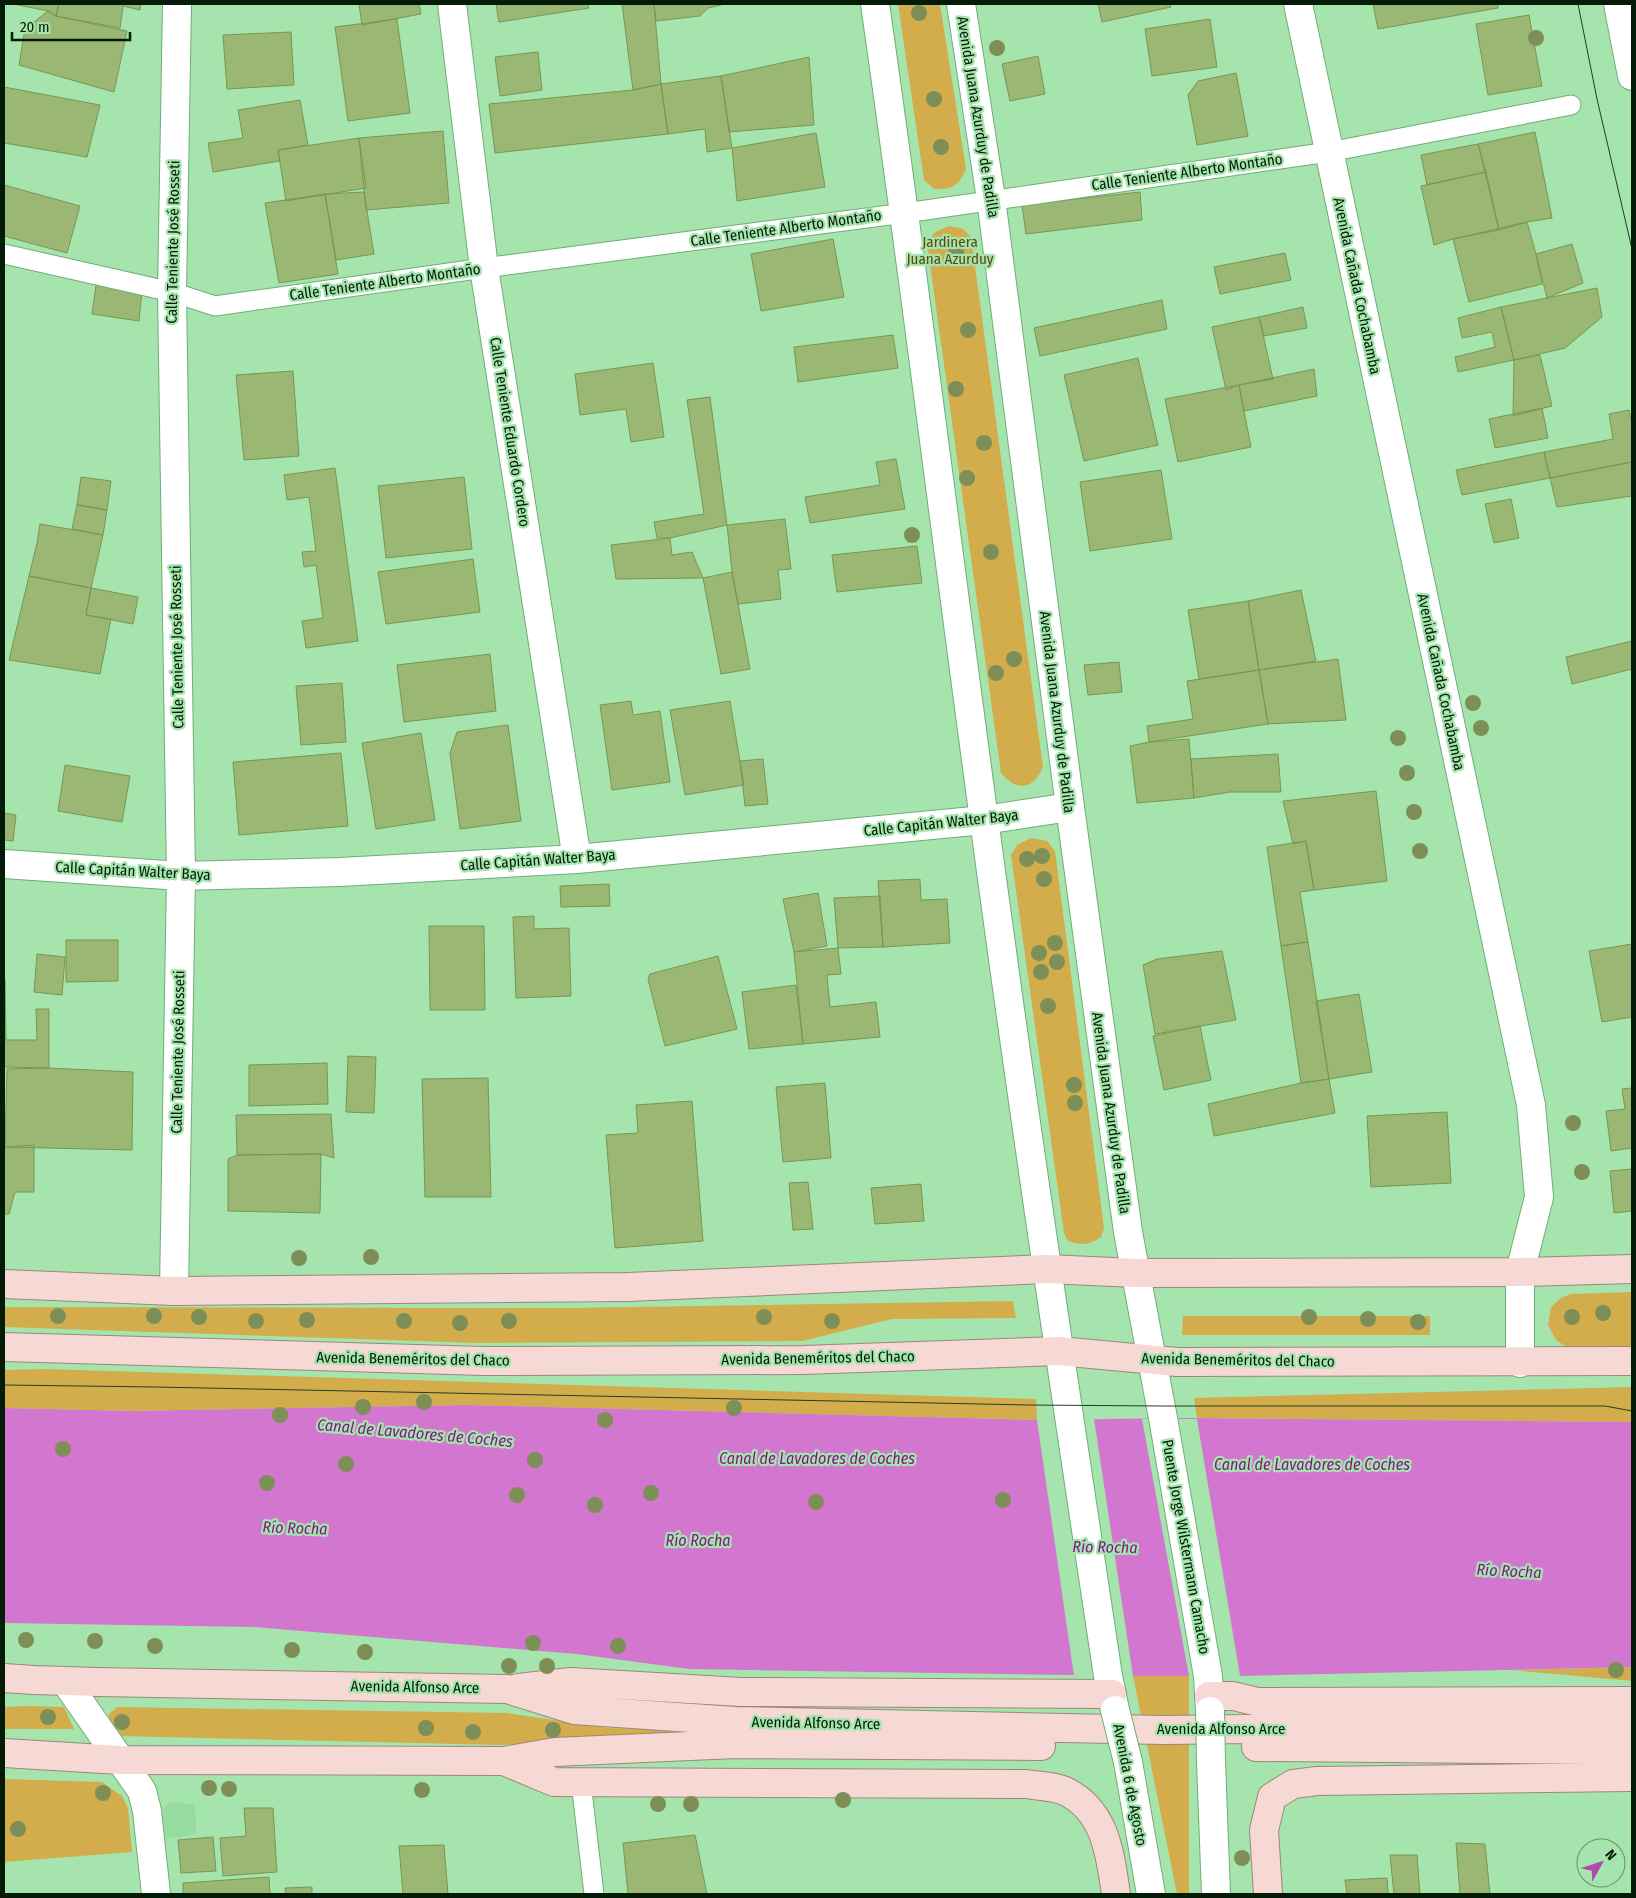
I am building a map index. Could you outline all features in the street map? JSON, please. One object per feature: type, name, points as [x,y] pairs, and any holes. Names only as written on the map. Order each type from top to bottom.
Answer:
[{"type":"main road","points":[[4,1284],[174,1291],[628,1287],[1047,1270],[1136,1273],[1520,1272],[1632,1269]]},
{"type":"main road","name":"Avenida Beneméritos del Chaco","points":[[4,1347],[483,1361],[803,1360],[1059,1351],[1187,1362],[1632,1362]]},
{"type":"main road","name":"Avenida Alfonso Arce","points":[[4,1678],[65,1681],[507,1689],[574,1710],[735,1721],[1163,1730],[1632,1724]]},
{"type":"main road","points":[[507,1689],[571,1682],[741,1692],[1112,1693]]},
{"type":"main road","points":[[1209,1694],[1233,1696],[1258,1702],[1632,1701]]},
{"type":"main road","name":"Avenida Alfonso Arce","points":[[4,1753],[120,1760],[504,1761],[555,1752],[735,1744],[1632,1750]]},
{"type":"main road","points":[[504,1761],[554,1782],[1026,1784],[1064,1791],[1086,1806],[1100,1826],[1109,1847],[1116,1894]]},
{"type":"main road","points":[[1268,1894],[1264,1830],[1272,1797],[1293,1784],[1317,1781],[1632,1777]]},
{"type":"street","name":"Calle Teniente José Rosseti","points":[[174,1291],[181,876],[172,292],[176,4]]},
{"type":"street","name":"Calle Teniente Eduardo Cordero","points":[[452,4],[484,268],[577,859]]},
{"type":"street","points":[[875,4],[905,213],[984,820],[1047,1270],[1112,1693]]},
{"type":"street","name":"Avenida Juana Azurduy de Padilla","points":[[961,4],[991,200],[1126,1222],[1163,1418]]},
{"type":"street","name":"Avenida Cañada Cochabamba","points":[[1298,4],[1530,1106],[1539,1197],[1520,1272],[1520,1363]]},
{"type":"street","points":[[1618,4],[1632,76]]},
{"type":"street","name":"Calle Capitán Walter Baya","points":[[4,864],[181,876],[340,872],[577,859],[984,820],[1070,807]]},
{"type":"street","name":"Puente Jorge Wilstermann Camacho","points":[[1163,1418],[1209,1694]]},
{"type":"street","points":[[65,1681],[142,1791],[147,1811],[156,1894]]},
{"type":"street","name":"Avenida 6 de Agosto","points":[[1112,1693],[1128,1762],[1151,1894]]},
{"type":"street","points":[[1209,1694],[1216,1894]]},
{"type":"lane","name":"Calle Teniente Alberto Montaño","points":[[4,254],[172,292],[215,306],[484,268],[905,213],[1329,152],[1571,105]]},
{"type":"lane","points":[[581,1782],[594,1894]]},
{"type":"shaded area","points":[[170,1802],[195,1804],[196,1834],[165,1839],[163,1810]]},
{"type":"green space","name":"Jardinera Juana Azurduy","points":[[898,4],[940,4],[966,169],[957,183],[950,188],[934,189],[924,180]]},
{"type":"green space","name":"Jardinera Juana Azurduy","points":[[949,226],[963,229],[971,237],[1043,767],[1039,775],[1030,784],[1024,786],[1013,783],[1001,773],[927,243],[935,232]]},
{"type":"green space","points":[[1031,838],[1047,841],[1055,851],[1104,1228],[1101,1237],[1085,1244],[1068,1241],[1064,1233],[1011,855],[1017,845]]},
{"type":"green space","points":[[1632,1292],[1632,1346],[1571,1350],[1556,1340],[1548,1325],[1551,1307],[1561,1298],[1571,1294]]},
{"type":"green space","points":[[1013,1301],[1016,1318],[892,1319],[802,1341],[476,1343],[4,1327],[4,1307],[567,1308]]},
{"type":"green space","points":[[1183,1316],[1430,1316],[1430,1335],[1182,1335]]},
{"type":"green space","points":[[45,1369],[1036,1399],[1037,1420],[468,1405],[131,1411],[4,1408],[4,1370]]},
{"type":"green space","points":[[1632,1387],[1632,1422],[1197,1418],[1194,1398]]},
{"type":"green space","points":[[1632,1667],[1632,1681],[1511,1670]]},
{"type":"green space","points":[[1133,1676],[1189,1676],[1189,1894],[1177,1894]]},
{"type":"green space","points":[[4,1707],[64,1707],[74,1729],[4,1729]]},
{"type":"green space","points":[[117,1707],[507,1713],[609,1728],[730,1732],[501,1745],[118,1736],[110,1728],[109,1714]]},
{"type":"green space","points":[[4,1779],[102,1782],[122,1796],[128,1808],[132,1852],[4,1862]]},
{"type":"water","name":"Río Rocha","points":[[468,1405],[1037,1420],[1182,1418],[1632,1422],[1632,1667],[1240,1676],[689,1669],[577,1654],[253,1627],[4,1623],[4,1408],[131,1411]]},
{"type":"pier","points":[[1094,1419],[1133,1676],[1074,1676],[1037,1420]]},
{"type":"pier","points":[[1142,1419],[1197,1419],[1240,1676],[1189,1676]]},
{"type":"building","points":[[13,4],[59,4],[56,16],[48,11]]},
{"type":"building","points":[[59,4],[141,4],[140,10],[123,6],[120,28],[56,16]]},
{"type":"building","points":[[359,4],[419,4],[421,14],[362,25]]},
{"type":"building","points":[[496,4],[588,4],[589,8],[499,22]]},
{"type":"building","points":[[622,4],[654,4],[661,84],[633,90]]},
{"type":"building","points":[[654,4],[721,5],[708,8],[700,16],[656,21]]},
{"type":"building","points":[[1098,4],[1170,4],[1171,7],[1102,22]]},
{"type":"building","points":[[1373,4],[1498,4],[1498,8],[1378,29]]},
{"type":"building","points":[[48,11],[56,16],[127,31],[114,92],[19,65],[25,29]]},
{"type":"building","points":[[1529,15],[1542,86],[1488,95],[1476,24]]},
{"type":"building","points":[[397,19],[410,113],[348,121],[335,27]]},
{"type":"building","points":[[1210,19],[1217,67],[1152,76],[1145,29]]},
{"type":"building","points":[[291,32],[294,85],[227,89],[223,35]]},
{"type":"building","points":[[538,52],[542,90],[500,96],[495,57]]},
{"type":"building","points":[[1038,56],[1045,94],[1010,101],[1002,64]]},
{"type":"building","points":[[809,57],[814,125],[729,132],[721,76]]},
{"type":"building","points":[[1236,73],[1248,136],[1197,145],[1188,95],[1198,81]]},
{"type":"building","points":[[721,76],[732,148],[707,152],[705,129],[668,134],[661,84]]},
{"type":"building","points":[[661,84],[668,134],[495,153],[489,104],[633,90]]},
{"type":"building","points":[[4,87],[100,105],[87,157],[4,143]]},
{"type":"building","points":[[300,100],[308,145],[278,150],[280,161],[213,172],[208,143],[243,138],[238,110]]},
{"type":"building","points":[[443,131],[449,203],[366,210],[359,138]]},
{"type":"building","points":[[1535,132],[1552,218],[1527,222],[1499,230],[1478,144]]},
{"type":"building","points":[[816,133],[825,187],[737,201],[732,148]]},
{"type":"building","points":[[359,138],[366,188],[286,201],[278,150]]},
{"type":"building","points":[[1478,144],[1486,172],[1427,185],[1421,155]]},
{"type":"building","points":[[1486,172],[1499,230],[1453,239],[1434,245],[1421,186]]},
{"type":"building","points":[[4,185],[80,206],[67,253],[4,236]]},
{"type":"building","points":[[364,192],[374,254],[336,260],[325,194]]},
{"type":"building","points":[[1140,192],[1142,220],[1026,234],[1022,205]]},
{"type":"building","points":[[325,194],[338,274],[279,283],[265,203]]},
{"type":"building","points":[[1527,222],[1542,284],[1469,302],[1453,239]]},
{"type":"building","points":[[833,239],[844,297],[761,311],[751,254]]},
{"type":"building","points":[[1572,244],[1583,283],[1547,298],[1536,254]]},
{"type":"building","points":[[1285,253],[1291,280],[1220,294],[1214,267]]},
{"type":"building","points":[[96,285],[142,291],[139,321],[92,314]]},
{"type":"building","points":[[1597,288],[1602,317],[1565,348],[1514,360],[1501,307]]},
{"type":"building","points":[[1162,300],[1167,329],[1040,356],[1034,328]]},
{"type":"building","points":[[1303,307],[1307,328],[1264,336],[1259,317]]},
{"type":"building","points":[[1501,307],[1514,360],[1458,372],[1455,357],[1495,347],[1492,332],[1462,338],[1458,318]]},
{"type":"building","points":[[1259,317],[1273,379],[1239,385],[1226,390],[1212,327]]},
{"type":"building","points":[[893,335],[898,368],[798,382],[794,347]]},
{"type":"building","points":[[1540,355],[1552,406],[1513,416],[1514,360]]},
{"type":"building","points":[[1138,358],[1158,445],[1084,461],[1064,375]]},
{"type":"building","points":[[653,363],[664,437],[631,442],[626,409],[580,415],[575,374]]},
{"type":"building","points":[[1314,369],[1317,396],[1244,411],[1239,385]]},
{"type":"building","points":[[293,371],[299,456],[244,460],[236,375]]},
{"type":"building","points":[[1239,385],[1251,447],[1178,462],[1165,399]]},
{"type":"building","points":[[710,397],[727,525],[670,538],[657,538],[654,522],[704,514],[687,400]]},
{"type":"building","points":[[1542,408],[1548,438],[1495,448],[1489,419]]},
{"type":"building","points":[[1629,410],[1632,424],[1632,462],[1550,478],[1544,452],[1613,439],[1609,414]]},
{"type":"building","points":[[1544,452],[1550,478],[1462,495],[1456,470]]},
{"type":"building","points":[[896,459],[905,509],[810,523],[805,497],[880,485],[876,462]]},
{"type":"building","points":[[1631,462],[1632,496],[1557,507],[1550,478]]},
{"type":"building","points":[[335,468],[358,641],[306,648],[302,621],[323,618],[316,565],[304,567],[302,552],[316,551],[309,497],[287,500],[284,475]]},
{"type":"building","points":[[1161,470],[1172,539],[1090,551],[1080,482]]},
{"type":"building","points":[[81,477],[111,481],[107,510],[77,505]]},
{"type":"building","points":[[464,477],[472,549],[386,558],[378,486]]},
{"type":"building","points":[[1511,499],[1519,538],[1494,543],[1485,504]]},
{"type":"building","points":[[77,505],[107,510],[103,535],[72,529]]},
{"type":"building","points":[[785,519],[791,569],[778,570],[781,599],[738,604],[732,572],[727,525]]},
{"type":"building","points":[[40,524],[103,535],[91,588],[29,576]]},
{"type":"building","points":[[670,538],[672,555],[692,552],[703,578],[616,579],[611,545]]},
{"type":"building","points":[[917,546],[922,583],[837,592],[832,555]]},
{"type":"building","points":[[473,559],[480,612],[386,624],[378,572]]},
{"type":"building","points":[[732,572],[750,669],[721,674],[703,578]]},
{"type":"building","points":[[29,576],[91,588],[86,615],[111,619],[100,674],[9,660]]},
{"type":"building","points":[[91,588],[138,597],[133,624],[86,615]]},
{"type":"building","points":[[1301,590],[1316,661],[1259,670],[1248,601]]},
{"type":"building","points":[[1248,601],[1259,670],[1199,679],[1188,610]]},
{"type":"building","points":[[1632,641],[1632,669],[1572,684],[1566,657]]},
{"type":"building","points":[[490,654],[496,711],[404,722],[397,665]]},
{"type":"building","points":[[1338,659],[1346,720],[1268,724],[1259,670]]},
{"type":"building","points":[[1119,662],[1122,692],[1088,695],[1084,665]]},
{"type":"building","points":[[1259,670],[1268,724],[1149,742],[1147,726],[1193,719],[1187,681]]},
{"type":"building","points":[[342,683],[346,742],[301,745],[296,686]]},
{"type":"building","points":[[631,701],[633,715],[660,711],[670,782],[612,790],[600,705]]},
{"type":"building","points":[[730,701],[744,785],[685,795],[670,710]]},
{"type":"building","points":[[508,725],[521,821],[460,829],[450,753],[457,732]]},
{"type":"building","points":[[421,733],[435,820],[376,829],[362,743]]},
{"type":"building","points":[[1189,739],[1194,798],[1137,803],[1130,746],[1149,742]]},
{"type":"building","points":[[341,753],[348,826],[239,835],[233,762]]},
{"type":"building","points":[[1278,754],[1281,792],[1230,792],[1194,798],[1191,759]]},
{"type":"building","points":[[763,759],[768,804],[745,806],[740,761]]},
{"type":"building","points":[[65,765],[130,776],[122,822],[58,811]]},
{"type":"building","points":[[1376,791],[1387,881],[1314,890],[1306,841],[1293,844],[1283,801]]},
{"type":"building","points":[[4,813],[16,815],[13,841],[4,840]]},
{"type":"building","points":[[1306,841],[1314,890],[1300,892],[1308,942],[1281,946],[1267,847]]},
{"type":"building","points":[[920,879],[921,900],[947,899],[950,943],[883,947],[878,881]]},
{"type":"building","points":[[609,884],[610,906],[561,907],[560,886]]},
{"type":"building","points":[[818,893],[827,946],[794,952],[783,899]]},
{"type":"building","points":[[880,896],[883,947],[838,948],[834,898]]},
{"type":"building","points":[[534,916],[534,929],[569,928],[571,996],[516,998],[513,917]]},
{"type":"building","points":[[429,926],[484,926],[485,1010],[430,1010]]},
{"type":"building","points":[[66,940],[118,940],[118,981],[66,982]]},
{"type":"building","points":[[1308,942],[1329,1079],[1301,1083],[1281,946]]},
{"type":"building","points":[[1632,944],[1632,1017],[1602,1022],[1589,951]]},
{"type":"building","points":[[838,948],[841,974],[827,975],[830,1007],[876,1002],[880,1037],[803,1044],[794,952]]},
{"type":"building","points":[[1222,951],[1236,1020],[1155,1034],[1143,965],[1157,959]]},
{"type":"building","points":[[37,954],[65,957],[62,995],[34,992]]},
{"type":"building","points":[[718,956],[737,1029],[665,1046],[648,979],[650,974]]},
{"type":"building","points":[[4,978],[6,1040],[37,1040],[36,1009],[49,1009],[49,1068],[4,1067]]},
{"type":"building","points":[[796,985],[803,1044],[749,1049],[742,992]]},
{"type":"building","points":[[1359,994],[1372,1072],[1329,1079],[1316,1001]]},
{"type":"building","points":[[1200,1026],[1211,1080],[1164,1090],[1153,1036]]},
{"type":"building","points":[[348,1056],[376,1057],[374,1113],[346,1112]]},
{"type":"building","points":[[327,1063],[328,1104],[249,1106],[249,1065]]},
{"type":"building","points":[[49,1068],[133,1072],[132,1150],[5,1147],[7,1069]]},
{"type":"building","points":[[488,1078],[491,1197],[425,1197],[422,1079]]},
{"type":"building","points":[[1329,1079],[1335,1113],[1214,1136],[1208,1104],[1301,1083]]},
{"type":"building","points":[[825,1083],[831,1158],[783,1162],[776,1087]]},
{"type":"building","points":[[1632,1088],[1632,1148],[1611,1151],[1606,1111],[1625,1109],[1622,1089]]},
{"type":"building","points":[[692,1101],[703,1241],[615,1248],[606,1135],[638,1133],[636,1105]]},
{"type":"building","points":[[1447,1112],[1451,1183],[1371,1187],[1367,1116]]},
{"type":"building","points":[[331,1114],[334,1158],[321,1154],[237,1155],[236,1115]]},
{"type":"building","points":[[34,1145],[34,1192],[15,1192],[9,1214],[4,1214],[4,1147]]},
{"type":"building","points":[[321,1154],[320,1213],[228,1211],[228,1159],[237,1155]]},
{"type":"building","points":[[1632,1169],[1632,1211],[1614,1213],[1610,1171]]},
{"type":"building","points":[[808,1182],[813,1229],[793,1230],[789,1183]]},
{"type":"building","points":[[921,1184],[924,1221],[875,1224],[871,1188]]},
{"type":"building","points":[[244,1808],[273,1808],[277,1872],[223,1876],[220,1838],[246,1836]]},
{"type":"building","points":[[695,1835],[707,1894],[628,1894],[623,1843]]},
{"type":"building","points":[[213,1837],[216,1871],[181,1873],[178,1840]]},
{"type":"building","points":[[1456,1843],[1485,1844],[1490,1894],[1460,1894]]},
{"type":"building","points":[[444,1845],[448,1894],[403,1894],[399,1846]]},
{"type":"building","points":[[1390,1855],[1417,1855],[1420,1894],[1394,1894]]},
{"type":"building","points":[[269,1877],[270,1894],[183,1894],[183,1883]]},
{"type":"building","points":[[1387,1878],[1388,1894],[1347,1894],[1345,1880]]},
{"type":"building","points":[[312,1887],[312,1894],[286,1894],[285,1888]]},
{"type":"tram line","points":[[1578,4],[1597,99],[1632,249]]},
{"type":"tram line","points":[[4,1385],[1029,1405],[1605,1406],[1632,1411]]},
{"type":"water label","name":"Canal de Lavadores de Coches","points":[[415,1433]]},
{"type":"water label","name":"Canal de Lavadores de Coches","points":[[817,1458]]},
{"type":"water label","name":"Canal de Lavadores de Coches","points":[[1312,1464]]}]
